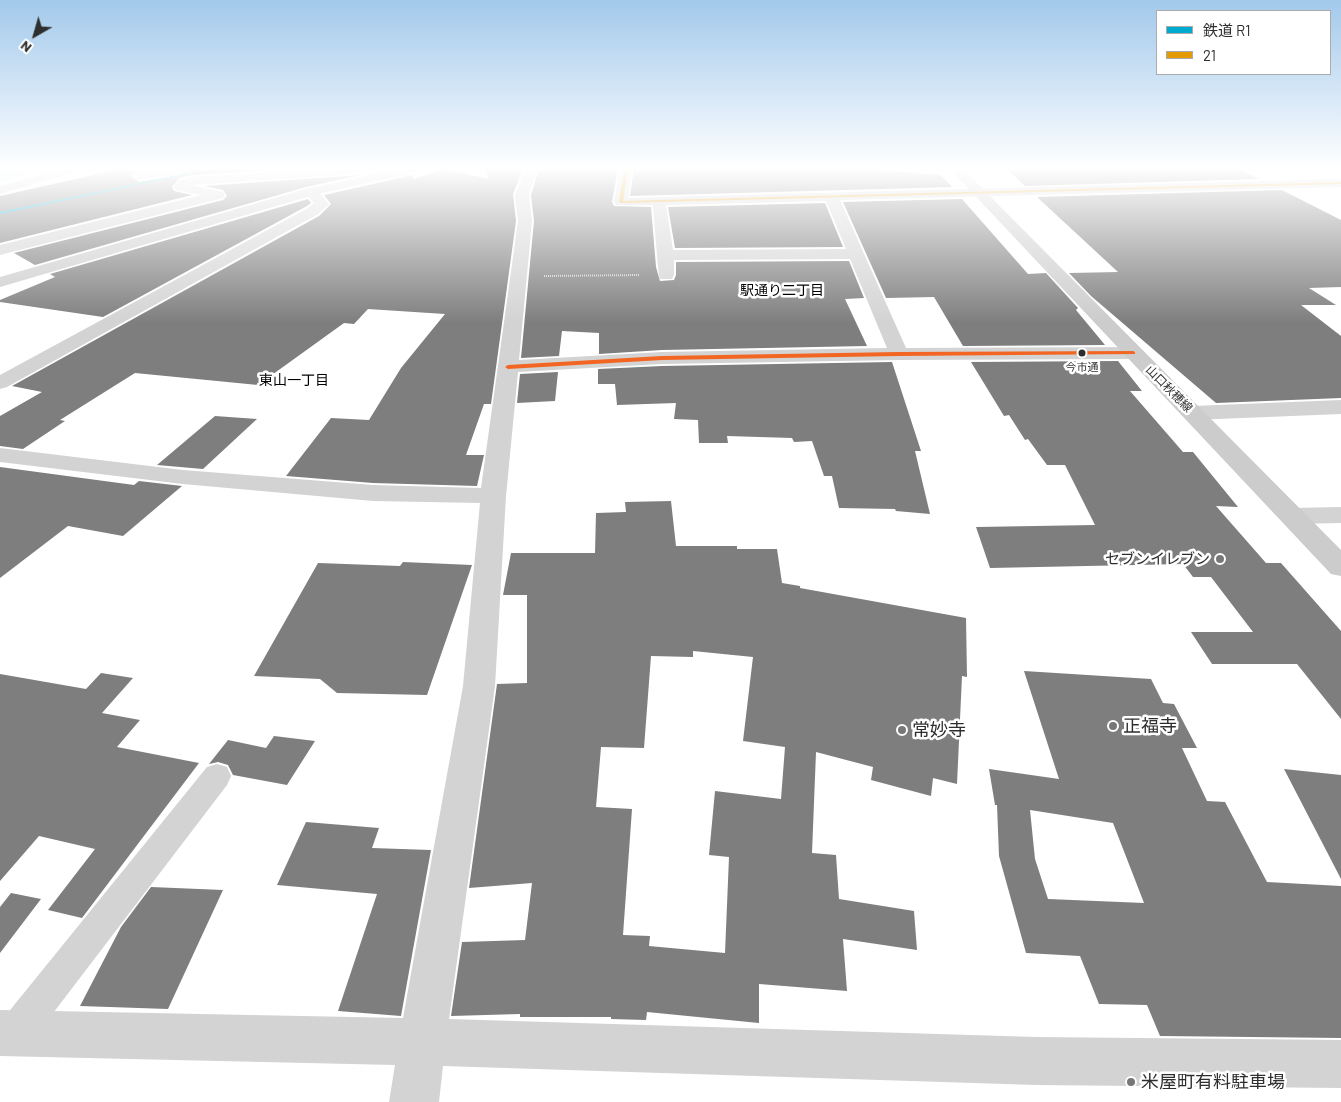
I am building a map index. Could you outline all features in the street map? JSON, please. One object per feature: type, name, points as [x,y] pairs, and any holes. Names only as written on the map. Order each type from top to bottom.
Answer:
[{"type":"main road","points":[[0,282],[213,220]]},
{"type":"main road","name":"山口秋穂線","points":[[1006,220],[1341,567]]},
{"type":"street","points":[[0,250],[119,220]]},
{"type":"street","points":[[0,383],[295,220]]},
{"type":"street","points":[[414,1102],[479,686],[493,496],[525,220]]},
{"type":"street","points":[[662,220],[666,255],[666,275]]},
{"type":"street","points":[[842,220],[899,354]]},
{"type":"street","points":[[666,255],[856,254]]},
{"type":"street","points":[[508,367],[662,358],[1133,353]]},
{"type":"street","points":[[1193,413],[1341,407]]},
{"type":"street","points":[[0,455],[183,476],[364,492],[493,496]]},
{"type":"street","points":[[1293,516],[1341,515]]},
{"type":"street","points":[[7,1034],[422,1042],[1036,1061],[1341,1064]]},
{"type":"lane","points":[[7,1034],[217,776]]},
{"type":"path","points":[[519,276],[666,275]]},
{"type":"building","points":[[0,220],[90,220],[0,243]]},
{"type":"building","points":[[142,220],[190,220],[35,265],[14,253]]},
{"type":"building","points":[[234,220],[280,220],[103,317],[0,302],[0,300],[55,277],[50,274]]},
{"type":"building","points":[[311,220],[516,220],[491,404],[484,404],[466,455],[484,455],[477,486],[373,483],[286,476],[331,418],[369,420],[401,368],[445,314],[368,309],[354,324],[344,323],[258,385],[135,373],[60,420],[65,421],[23,449],[0,446],[0,416],[42,392],[12,386]]},
{"type":"building","points":[[652,220],[656,267],[660,281],[674,280],[676,262],[849,261],[864,298],[845,299],[867,346],[662,350],[599,354],[599,333],[562,331],[559,356],[521,358],[534,221]]},
{"type":"building","points":[[670,220],[832,220],[843,247],[675,248]]},
{"type":"building","points":[[851,220],[981,220],[1028,274],[1046,273],[1078,308],[1076,310],[1105,345],[963,346],[934,297],[886,298]]},
{"type":"building","points":[[1062,220],[1341,220],[1341,287],[1309,288],[1336,305],[1301,305],[1341,336],[1341,398],[1216,403],[1091,296],[1069,273],[1118,272]]},
{"type":"building","points":[[1118,361],[1142,391],[1130,391],[1183,452],[1193,452],[1238,507],[1216,506],[1266,563],[1281,563],[1341,631],[1341,719],[1297,664],[1212,664],[1191,632],[1253,632],[1211,577],[1193,577],[1183,564],[990,568],[976,527],[1095,525],[1065,465],[1047,465],[1028,439],[1025,440],[1009,415],[1004,416],[971,362]]},
{"type":"building","points":[[892,362],[921,451],[915,451],[930,514],[896,511],[895,509],[839,508],[832,476],[824,476],[812,441],[794,442],[792,438],[727,436],[728,443],[699,443],[698,420],[674,419],[676,403],[617,405],[615,384],[598,384],[598,369]]},
{"type":"building","points":[[558,372],[555,401],[517,403],[520,374]]},
{"type":"building","points":[[215,416],[257,419],[203,469],[157,465]]},
{"type":"building","points":[[0,467],[134,485],[139,481],[182,486],[123,536],[68,526],[0,578]]},
{"type":"building","points":[[671,501],[676,546],[737,546],[737,549],[777,549],[782,583],[800,586],[800,588],[966,618],[967,677],[962,676],[957,784],[933,778],[931,796],[871,780],[873,767],[816,752],[812,853],[836,855],[839,899],[914,911],[917,950],[843,939],[847,991],[759,984],[759,1023],[647,1012],[646,1020],[611,1019],[611,1017],[520,1017],[520,1014],[451,1016],[462,942],[525,940],[532,883],[469,888],[497,684],[527,683],[527,595],[503,595],[511,553],[595,553],[596,513],[626,512],[625,502]],"holes":[[[693,651],[753,657],[743,741],[785,747],[781,799],[715,791],[709,855],[729,857],[725,953],[649,946],[650,936],[623,935],[632,809],[596,807],[601,747],[644,748],[651,656],[693,657]]]},
{"type":"building","points":[[403,562],[472,565],[427,695],[337,693],[320,679],[254,676],[318,563],[400,566]]},
{"type":"building","points":[[1024,671],[1151,679],[1163,703],[1174,704],[1197,748],[1182,748],[1207,801],[1225,802],[1267,882],[1341,886],[1341,1038],[1160,1036],[1147,1005],[1099,1004],[1080,956],[1026,953],[999,856],[997,805],[995,805],[989,769],[1059,779]],"holes":[[[1030,810],[1113,823],[1144,903],[1048,899],[1035,859]]]},
{"type":"building","points":[[101,673],[133,678],[102,713],[140,720],[117,747],[199,763],[82,918],[48,910],[95,849],[39,836],[0,881],[0,674],[86,689]]},
{"type":"building","points":[[274,736],[315,741],[287,785],[233,775],[228,765],[218,762],[209,764],[228,740],[266,748]]},
{"type":"building","points":[[1284,769],[1341,775],[1341,879]]},
{"type":"building","points":[[306,822],[379,828],[372,848],[431,850],[401,1016],[338,1011],[377,894],[277,885]]},
{"type":"building","points":[[151,887],[223,890],[168,1009],[80,1006],[121,927]]},
{"type":"building","points":[[11,893],[41,899],[0,953],[0,907]]},
{"type":"transit line","points":[[508,367],[662,358],[1133,353]]},
{"type":"place","name":"今市通","points":[[1082,353]]},
{"type":"place","name":"セブンイレブン","points":[[1220,559]]},
{"type":"place","name":"正福寺","points":[[1113,726]]},
{"type":"place","name":"常妙寺","points":[[902,730]]},
{"type":"place","name":"米屋町有料駐車場","points":[[1131,1082]]},
{"type":"district","name":"駅通り二丁目","points":[[782,290]]},
{"type":"district","name":"東山一丁目","points":[[294,380]]}]
